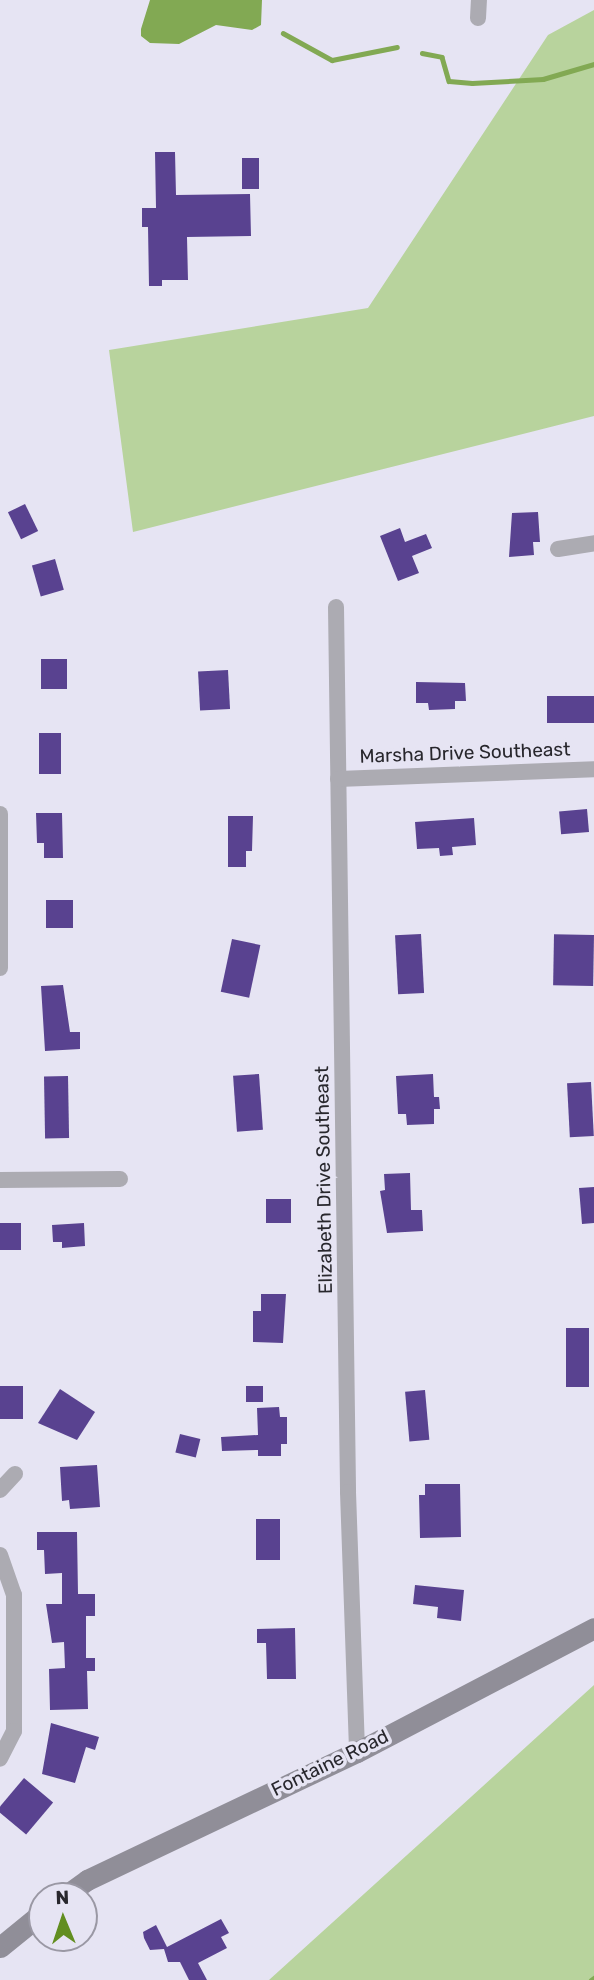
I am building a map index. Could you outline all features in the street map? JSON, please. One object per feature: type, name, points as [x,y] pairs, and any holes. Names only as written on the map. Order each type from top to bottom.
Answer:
[{"type":"main road","name":"Fontaine Road","points":[[91,1882],[190,1829],[357,1752],[594,1628]]},
{"type":"main road","points":[[0,1947],[28,1924]]},
{"type":"street","points":[[478,18],[479,0]]},
{"type":"street","points":[[558,549],[594,543]]},
{"type":"street","name":"Elizabeth Drive Southeast","points":[[336,607],[348,1492],[357,1752]]},
{"type":"street","name":"Marsha Drive Southeast","points":[[338,779],[594,769]]},
{"type":"street","points":[[0,814],[0,968]]},
{"type":"street","points":[[0,1180],[120,1179]]},
{"type":"street","points":[[0,1490],[15,1474]]},
{"type":"street","points":[[0,1555],[14,1595],[14,1731],[0,1759]]},
{"type":"shaded area","points":[[150,0],[262,0],[261,25],[252,30],[216,25],[179,44],[150,43],[141,36],[141,29]]},
{"type":"shaded area","points":[[594,10],[594,416],[133,532],[109,350],[368,308],[548,35]]},
{"type":"shaded area","points":[[594,1685],[594,1980],[269,1980],[460,1807]]},
{"type":"building","points":[[155,152],[175,152],[176,195],[250,194],[251,236],[187,237],[188,280],[162,280],[162,286],[149,286],[148,227],[142,227],[142,208],[156,208]]},
{"type":"building","points":[[242,158],[259,158],[259,189],[242,189]]},
{"type":"building","points":[[25,504],[38,531],[21,539],[8,512]]},
{"type":"building","points":[[538,512],[540,542],[533,542],[534,555],[509,557],[512,513]]},
{"type":"building","points":[[400,528],[405,542],[426,534],[432,548],[412,556],[419,573],[398,581],[380,536]]},
{"type":"building","points":[[55,559],[64,590],[41,596],[32,566]]},
{"type":"building","points":[[41,659],[67,659],[67,689],[41,689]]},
{"type":"building","points":[[228,670],[230,709],[200,711],[198,672]]},
{"type":"building","points":[[416,682],[465,683],[466,701],[455,701],[455,709],[429,710],[428,703],[416,703]]},
{"type":"building","points":[[547,696],[594,696],[594,723],[547,723]]},
{"type":"building","points":[[39,733],[61,733],[61,774],[39,774]]},
{"type":"building","points":[[587,809],[589,832],[561,834],[559,811]]},
{"type":"building","points":[[36,813],[62,813],[63,858],[44,858],[44,843],[37,843]]},
{"type":"building","points":[[228,816],[253,816],[252,851],[246,851],[246,867],[228,867]]},
{"type":"building","points":[[474,818],[476,845],[452,847],[453,855],[440,856],[439,848],[417,849],[415,822]]},
{"type":"building","points":[[46,900],[73,900],[73,928],[46,928]]},
{"type":"building","points":[[421,934],[424,993],[398,994],[395,935]]},
{"type":"building","points":[[554,934],[594,935],[593,986],[553,985]]},
{"type":"building","points":[[232,939],[260,945],[249,998],[221,992]]},
{"type":"building","points":[[63,985],[70,1032],[80,1032],[80,1049],[45,1051],[41,986]]},
{"type":"building","points":[[259,1074],[263,1130],[237,1132],[233,1076]]},
{"type":"building","points":[[433,1074],[434,1097],[439,1097],[440,1109],[434,1109],[434,1124],[407,1125],[406,1114],[398,1114],[396,1076]]},
{"type":"building","points":[[44,1076],[68,1076],[69,1138],[45,1138]]},
{"type":"building","points":[[591,1082],[594,1136],[570,1137],[567,1083]]},
{"type":"building","points":[[410,1173],[411,1210],[422,1210],[423,1231],[387,1233],[380,1191],[385,1190],[384,1174]]},
{"type":"building","points":[[594,1187],[594,1223],[582,1224],[579,1188]]},
{"type":"building","points":[[266,1199],[291,1199],[291,1223],[266,1223]]},
{"type":"building","points":[[0,1223],[21,1223],[21,1250],[0,1250]]},
{"type":"building","points":[[84,1223],[85,1246],[62,1248],[62,1242],[53,1242],[52,1225]]},
{"type":"building","points":[[261,1294],[286,1294],[283,1343],[253,1342],[253,1311],[261,1311]]},
{"type":"building","points":[[566,1328],[589,1328],[589,1387],[566,1387]]},
{"type":"building","points":[[0,1386],[23,1386],[23,1419],[0,1419]]},
{"type":"building","points":[[246,1386],[263,1386],[263,1402],[246,1402]]},
{"type":"building","points":[[60,1389],[95,1412],[77,1440],[38,1423]]},
{"type":"building","points":[[425,1390],[429,1440],[409,1442],[405,1392]]},
{"type":"building","points":[[279,1407],[280,1417],[287,1417],[287,1444],[281,1444],[281,1456],[258,1456],[258,1450],[222,1451],[221,1437],[258,1435],[257,1408]]},
{"type":"building","points":[[180,1434],[200,1439],[196,1458],[175,1452]]},
{"type":"building","points":[[97,1465],[100,1507],[70,1509],[69,1500],[62,1501],[60,1467]]},
{"type":"building","points":[[425,1484],[460,1484],[461,1537],[420,1538],[419,1495],[425,1495]]},
{"type":"building","points":[[256,1519],[280,1519],[280,1560],[256,1560]]},
{"type":"building","points":[[37,1532],[77,1532],[78,1594],[95,1594],[95,1616],[86,1616],[86,1658],[95,1658],[95,1671],[87,1671],[88,1709],[50,1710],[49,1669],[65,1668],[64,1642],[52,1643],[46,1604],[62,1604],[62,1573],[45,1574],[44,1550],[37,1550]]},
{"type":"building","points":[[415,1585],[464,1590],[461,1621],[437,1618],[438,1607],[413,1604]]},
{"type":"building","points":[[295,1628],[296,1679],[267,1679],[266,1643],[257,1643],[257,1629]]},
{"type":"building","points":[[51,1723],[99,1737],[95,1750],[86,1747],[75,1783],[42,1774]]},
{"type":"building","points":[[24,1778],[53,1802],[26,1835],[0,1813],[0,1807]]},
{"type":"building","points":[[221,1919],[229,1933],[221,1937],[227,1948],[198,1963],[207,1980],[189,1980],[180,1962],[168,1962],[164,1949],[150,1950],[144,1938],[143,1932],[156,1925],[167,1947]]},
{"type":"waterway","points":[[283,33],[332,60],[397,47]]},
{"type":"waterway","points":[[422,53],[442,57],[449,81],[472,83],[543,79],[594,64]]}]
